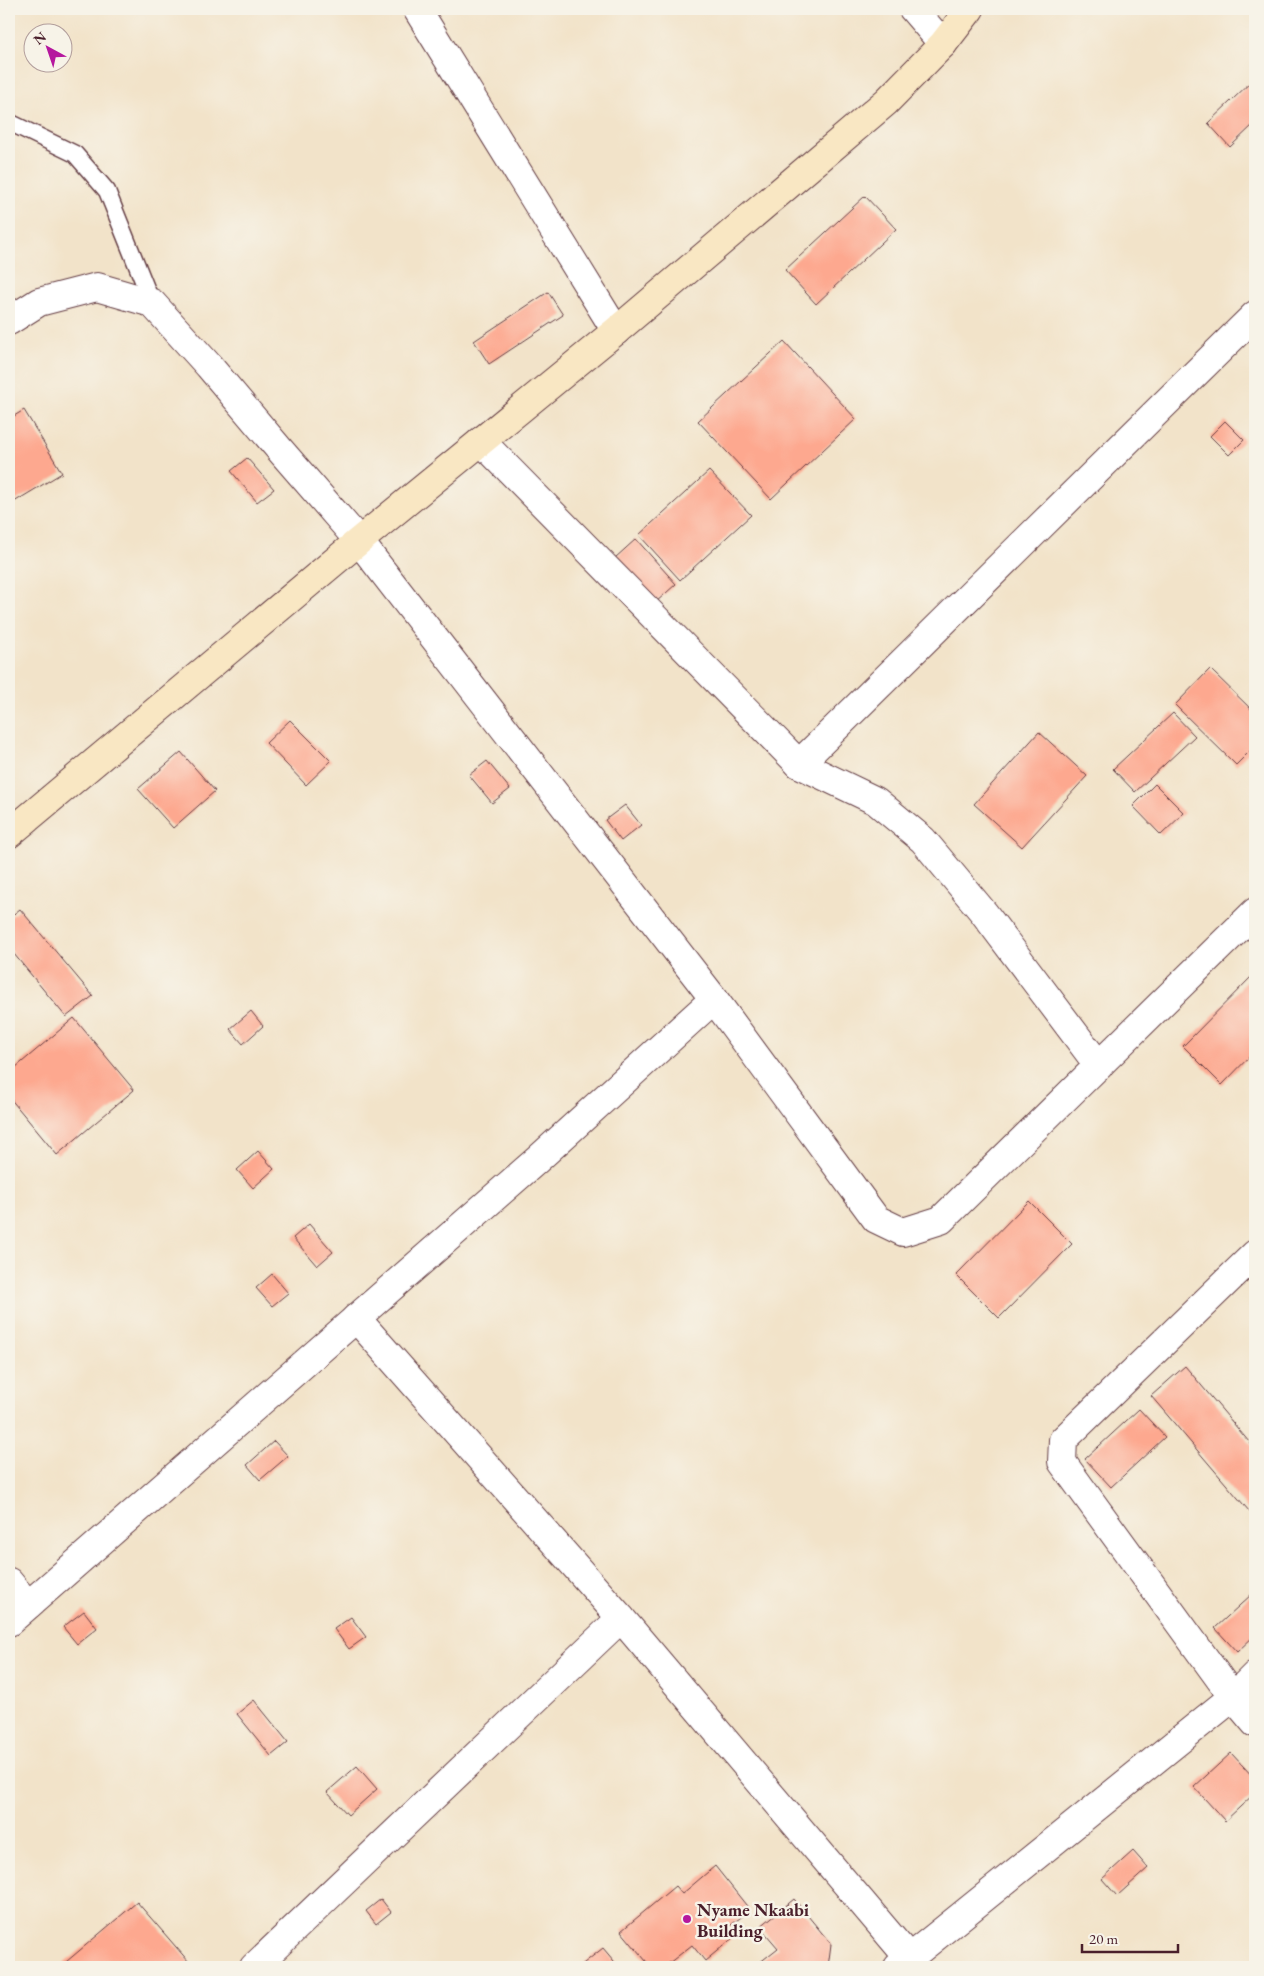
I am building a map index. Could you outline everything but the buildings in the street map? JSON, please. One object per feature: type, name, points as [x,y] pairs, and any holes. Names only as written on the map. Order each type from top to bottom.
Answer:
[{"type":"street","points":[[417,9],[616,331]]},
{"type":"street","points":[[913,9],[943,44]]},
{"type":"street","points":[[9,834],[359,541],[616,331],[886,102],[943,44],[970,9]]},
{"type":"street","points":[[9,321],[38,302],[97,288],[152,303],[209,366],[285,457],[359,541],[714,999],[876,1219],[903,1232],[940,1220],[1255,912]]},
{"type":"street","points":[[799,764],[1255,316]]},
{"type":"street","points":[[481,441],[799,764],[876,801],[923,840],[984,913],[1099,1066]]},
{"type":"street","points":[[9,1582],[19,1614],[537,1160],[714,999]]},
{"type":"street","points":[[1255,1254],[1063,1440],[1062,1462],[1233,1697],[1255,1723]]},
{"type":"street","points":[[356,1318],[620,1618],[904,1963],[1233,1697],[1255,1675]]},
{"type":"street","points":[[254,1967],[620,1618]]},
{"type":"lane","points":[[9,122],[75,154],[106,191],[152,303]]},
{"type":"place","name":"Nyame Nkaabi Building","points":[[687,1919]]}]
